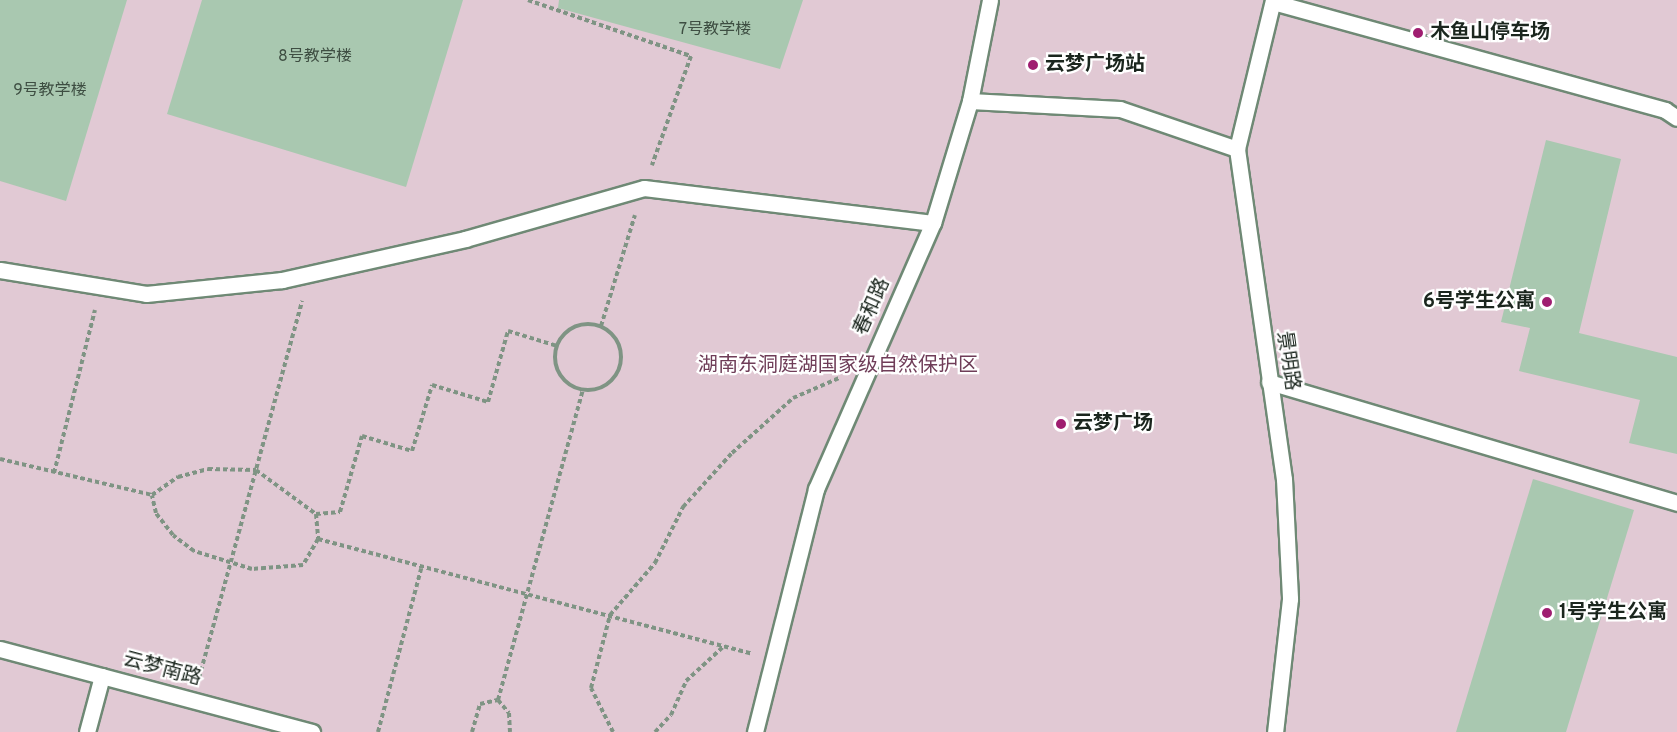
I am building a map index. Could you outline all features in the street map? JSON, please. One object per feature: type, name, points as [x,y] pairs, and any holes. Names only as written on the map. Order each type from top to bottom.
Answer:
[{"type":"lane","name":"春和路","points":[[755,732],[771,659],[816,489],[933,223],[970,101],[990,0]]},
{"type":"lane","points":[[1273,1],[1620,97],[1677,118]]},
{"type":"lane","name":"景明路","points":[[1273,1],[1237,149],[1284,479],[1290,600],[1275,732]]},
{"type":"lane","points":[[970,101],[1120,109],[1237,149]]},
{"type":"lane","points":[[0,270],[146,294],[309,274],[465,239],[644,188],[933,223]]},
{"type":"lane","points":[[1269,382],[1677,503]]},
{"type":"lane","name":"云梦南路","points":[[0,649],[193,700],[275,727],[312,732]]},
{"type":"lane","points":[[87,732],[102,676]]},
{"type":"path","points":[[528,0],[691,56],[644,188],[601,326]]},
{"type":"path","points":[[193,700],[309,274]]},
{"type":"path","points":[[54,473],[101,286]]},
{"type":"path","points":[[601,326],[618,341],[621,363],[610,383],[583,389],[561,377],[557,346],[570,329],[601,326]]},
{"type":"path","points":[[0,459],[152,495],[178,477],[208,469],[256,471],[316,514],[340,512],[362,436],[412,451],[432,385],[488,402],[508,331],[557,346]]},
{"type":"path","points":[[613,732],[591,688],[610,615],[655,563],[683,507],[732,453],[793,398],[870,364]]},
{"type":"path","points":[[498,700],[530,595],[583,389]]},
{"type":"path","points":[[152,495],[156,513],[173,535],[194,551],[230,563],[283,570],[303,565],[318,539],[316,514]]},
{"type":"path","points":[[318,539],[771,659]]},
{"type":"path","points":[[378,732],[421,568]]},
{"type":"path","points":[[655,732],[672,715],[686,681],[724,646]]},
{"type":"path","points":[[472,732],[480,704],[498,700]]},
{"type":"path","points":[[498,700],[509,713],[510,732]]},
{"type":"green space","name":"湖南东洞庭湖国家级自然保护区","points":[[0,0],[1677,0],[1677,732],[0,732]]},
{"type":"building","points":[[0,0],[127,0],[66,201],[0,181]]},
{"type":"building","points":[[202,0],[463,0],[406,187],[167,114]]},
{"type":"building","points":[[559,0],[803,0],[780,69],[558,8]]},
{"type":"building","name":"6号学生公寓","points":[[1546,140],[1621,159],[1579,333],[1677,357],[1677,454],[1629,443],[1640,400],[1519,371],[1530,328],[1501,322]]},
{"type":"building","name":"1号学生公寓","points":[[1533,479],[1634,510],[1566,732],[1456,732]]},
{"type":"place","name":"木鱼山停车场","points":[[1418,33]]},
{"type":"place","name":"云梦广场站","points":[[1033,65]]},
{"type":"place","name":"6号学生公寓","points":[[1547,302]]},
{"type":"place","name":"云梦广场","points":[[1061,424]]},
{"type":"place","name":"1号学生公寓","points":[[1547,613]]}]
